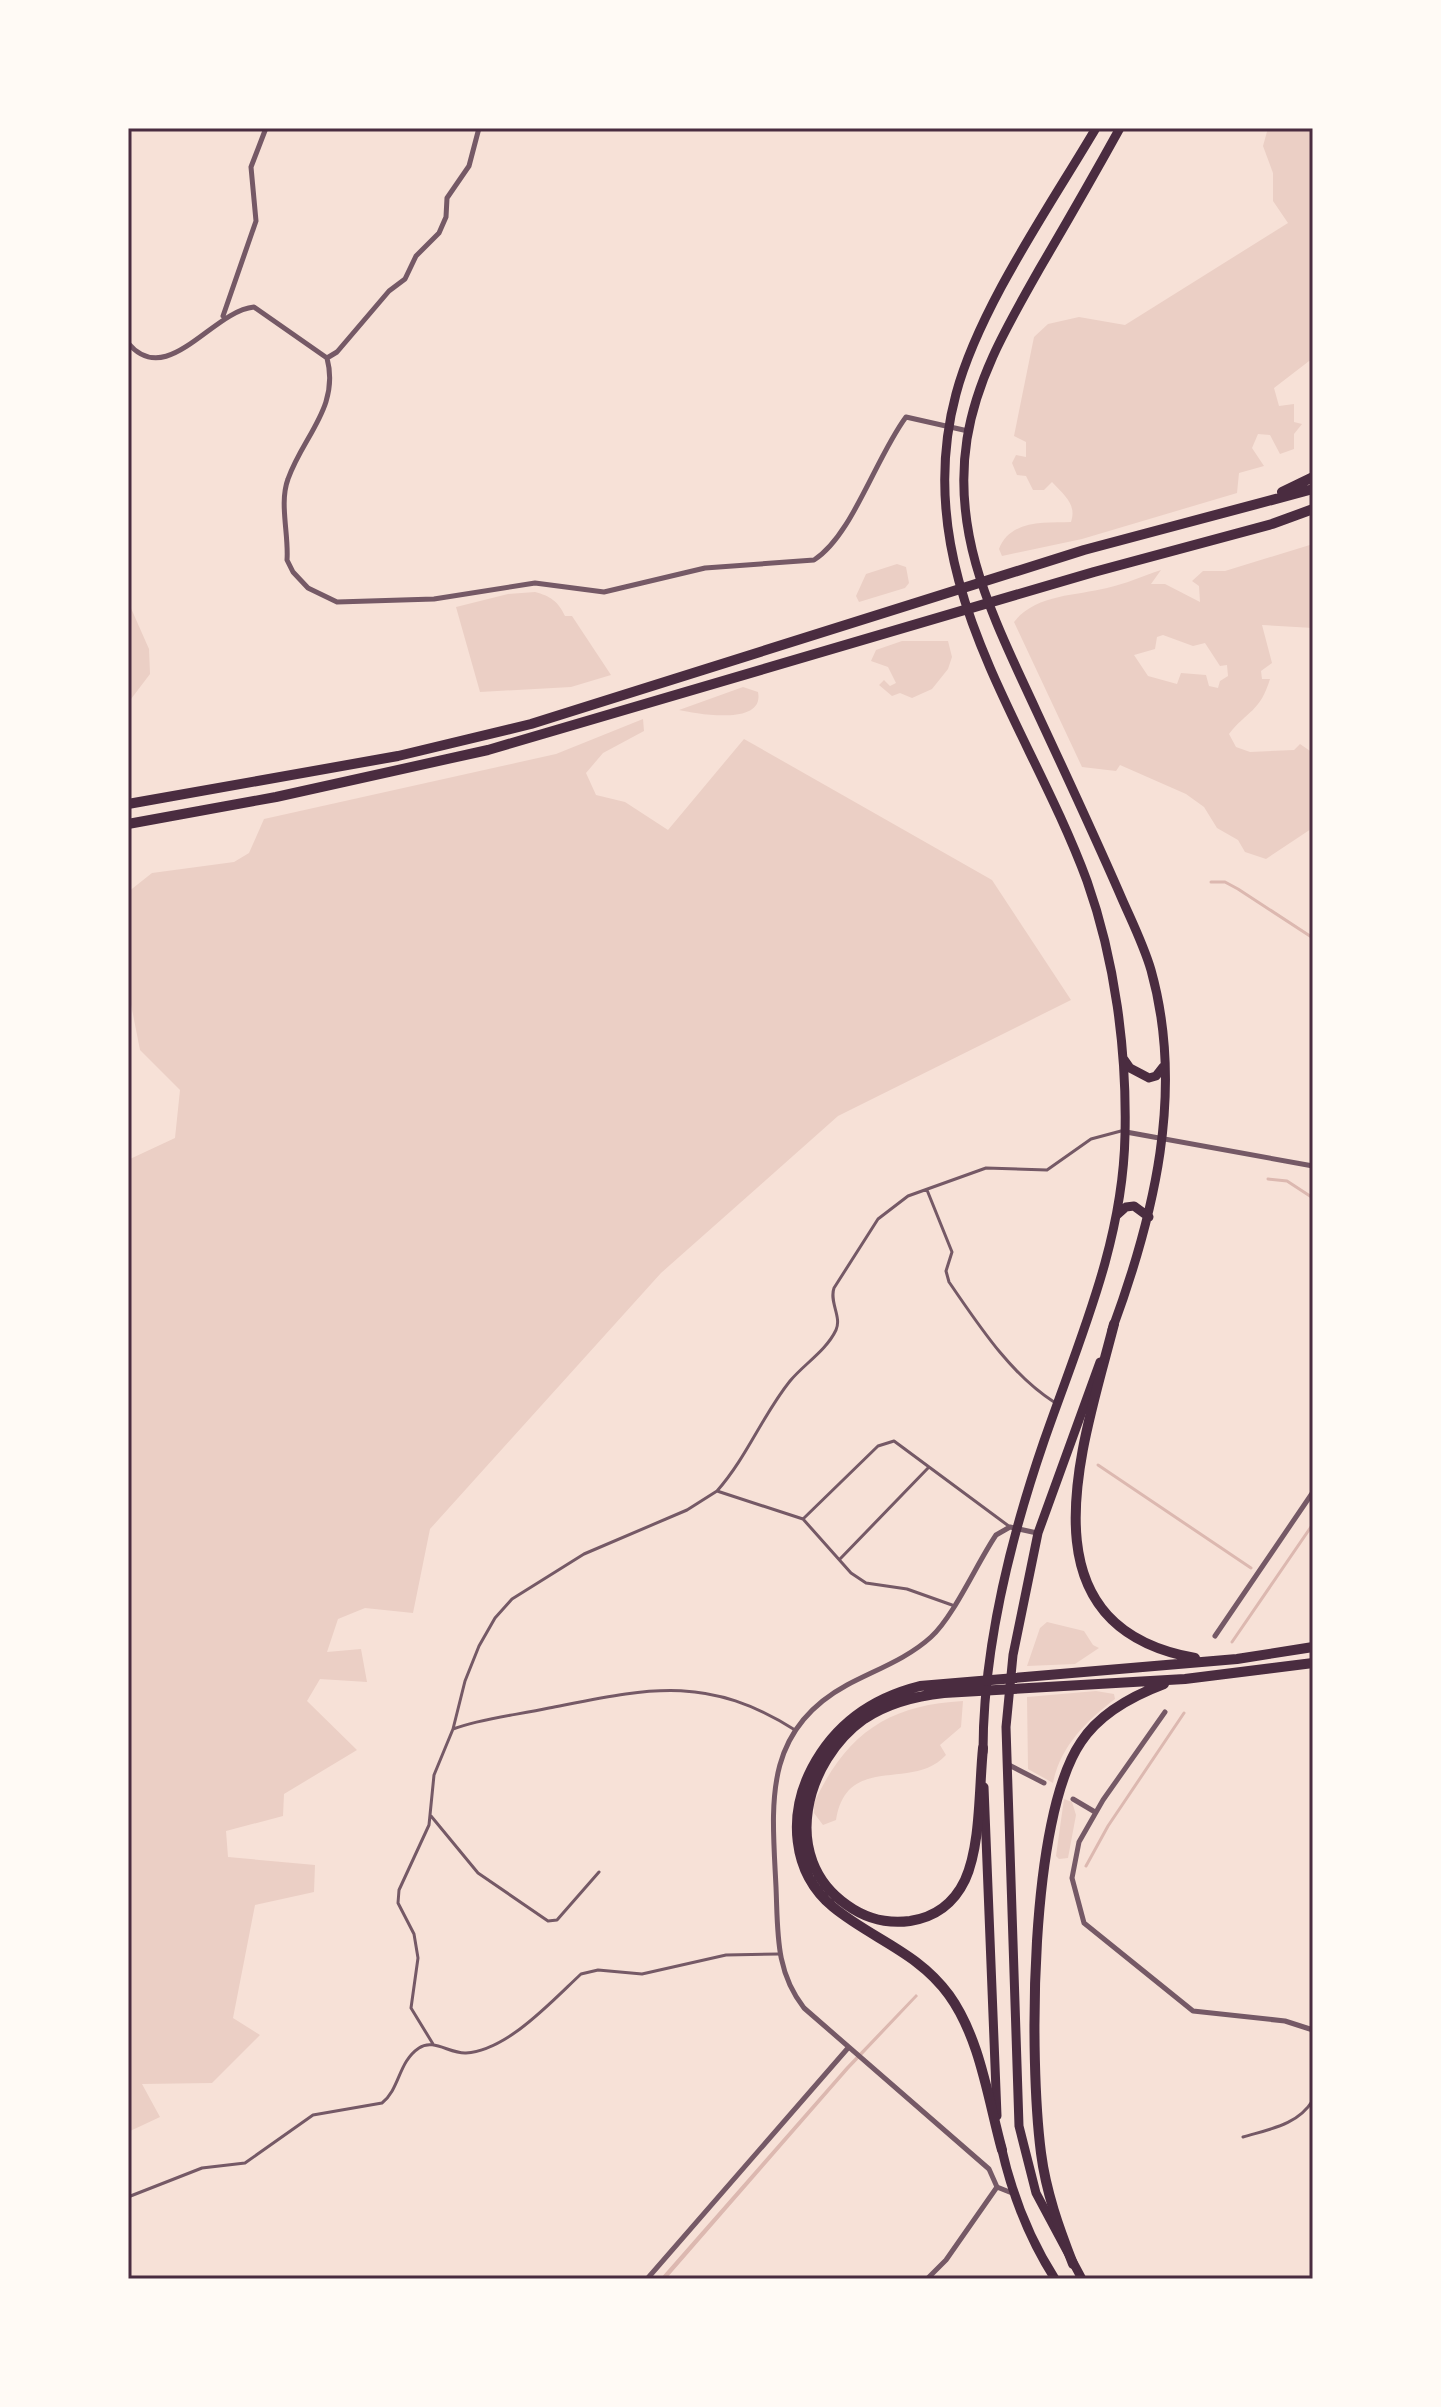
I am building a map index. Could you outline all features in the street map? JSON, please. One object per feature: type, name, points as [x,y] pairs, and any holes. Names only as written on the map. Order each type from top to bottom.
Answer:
[{"type":"highway","points":[[1096,128],[983,324],[963,371],[949,427],[944,464],[945,523],[955,574],[973,625],[1087,883],[1112,977],[1121,1055],[1125,1131],[1116,1216],[1093,1309],[1014,1527],[995,1621],[983,1748],[972,1857],[964,1883],[952,1902],[923,1919],[886,1921],[853,1909],[826,1886],[814,1866],[806,1827],[813,1786],[826,1760],[844,1737],[878,1711],[958,1687],[1039,1675],[1209,1661],[1313,1647]]},
{"type":"highway","points":[[1082,2279],[1036,2193],[1019,2126],[1006,1727],[1013,1655],[1038,1533],[1114,1324],[1149,1217],[1162,1136],[1164,1066],[1155,989],[1141,942],[976,571],[965,525],[964,467],[968,431],[980,385],[1005,331],[1120,128]]},
{"type":"highway","points":[[1263,501],[1313,477]]},
{"type":"highway","points":[[128,804],[398,756],[531,724],[883,616],[1084,550],[1313,489]]},
{"type":"highway","points":[[1272,524],[1313,509]]},
{"type":"highway","points":[[128,824],[276,797],[488,750],[1094,572],[1313,515]]},
{"type":"highway","points":[[1121,1055],[1130,1068],[1149,1078],[1156,1076],[1164,1066]]},
{"type":"highway","points":[[1116,1216],[1126,1207],[1134,1206],[1149,1217]]},
{"type":"highway","points":[[1114,1324],[1077,1486],[1075,1542],[1080,1565],[1096,1603],[1120,1627],[1152,1647],[1209,1661]]},
{"type":"highway","points":[[1055,2279],[1036,2249],[1013,2193],[971,2037],[957,2008],[931,1973],[911,1956],[825,1900],[806,1872],[796,1837],[800,1800],[809,1773],[842,1726],[863,1709],[890,1695],[920,1686],[1040,1687],[1185,1679],[1313,1663]]},
{"type":"highway","points":[[1073,2264],[1050,2196],[1041,2155],[1036,2060],[1037,1954],[1054,1815],[1065,1772],[1091,1728],[1127,1700],[1185,1679]]},
{"type":"highway","points":[[983,1748],[992,2046],[1002,2150]]},
{"type":"street","points":[[223,317],[256,221],[251,167],[266,128]]},
{"type":"street","points":[[327,358],[337,352],[389,291],[405,279],[416,256],[439,233],[446,217],[447,198],[469,166],[479,128]]},
{"type":"street","points":[[128,343],[150,357],[166,358],[192,343],[223,317],[242,308],[254,307],[327,358],[331,375],[325,411],[288,480],[287,560],[308,588],[337,602],[434,599],[535,583],[604,592],[705,568],[814,560],[828,551],[840,534],[886,443],[906,417],[968,431]]},
{"type":"street","points":[[1125,1131],[1162,1136],[1239,1155],[1313,1166]]},
{"type":"street","points":[[1215,1636],[1313,1492]]},
{"type":"street","points":[[1013,2193],[997,2187],[989,2169],[863,2061],[793,1993],[779,1954],[774,1786],[780,1759],[795,1730],[811,1711],[845,1686],[933,1636],[996,1535],[1014,1527],[1038,1533]]},
{"type":"street","points":[[1165,1712],[1095,1812],[1079,1842],[1072,1878],[1079,1913],[1092,1931],[1193,2011],[1285,2021],[1313,2030]]},
{"type":"street","points":[[1007,1764],[1044,1783]]},
{"type":"street","points":[[1073,1799],[1095,1812]]},
{"type":"street","points":[[647,2279],[850,2049]]},
{"type":"street","points":[[927,2279],[946,2260],[997,2187]]},
{"type":"lane","points":[[433,2045],[411,2008],[418,1958],[414,1934],[398,1903],[401,1881],[431,1816],[434,1775],[453,1729],[465,1681],[479,1646],[495,1618],[512,1599],[584,1554],[687,1510],[717,1491],[742,1461],[790,1382],[833,1336],[838,1323],[832,1294],[878,1219],[908,1196],[986,1168],[1047,1170],[1091,1139],[1111,1131],[1125,1131]]},
{"type":"lane","points":[[927,1190],[952,1252],[946,1271],[949,1282],[1010,1362],[1057,1404]]},
{"type":"lane","points":[[803,1519],[884,1442],[898,1442],[1014,1527]]},
{"type":"lane","points":[[840,1559],[929,1467]]},
{"type":"lane","points":[[717,1491],[803,1519],[851,1573],[866,1583],[907,1589],[952,1605]]},
{"type":"lane","points":[[453,1729],[611,1696],[679,1688],[757,1708],[795,1730]]},
{"type":"lane","points":[[431,1816],[478,1873],[548,1921],[557,1920],[599,1872]]},
{"type":"lane","points":[[128,2197],[202,2168],[245,2163],[313,2115],[382,2103],[390,2095],[406,2058],[421,2046],[433,2045],[464,2053],[501,2039],[537,2017],[581,1974],[591,1970],[642,1974],[726,1955],[779,1954]]},
{"type":"lane","points":[[1243,2137],[1292,2122],[1313,2100]]},
{"type":"shaded area","points":[[1268,128],[1313,128],[1313,358],[1274,388],[1279,406],[1294,404],[1294,422],[1302,424],[1294,434],[1294,449],[1280,454],[1270,435],[1258,434],[1252,448],[1264,466],[1239,473],[1237,493],[1082,539],[1002,556],[999,549],[1011,532],[1040,523],[1071,522],[1072,516],[1068,500],[1052,482],[1044,490],[1033,490],[1026,476],[1017,475],[1012,463],[1016,455],[1026,457],[1026,442],[1014,436],[1034,337],[1048,324],[1079,317],[1125,325],[1288,223],[1273,201],[1273,173],[1263,146]]},
{"type":"shaded area","points":[[1313,544],[1313,628],[1262,625],[1272,663],[1261,671],[1262,679],[1270,679],[1258,705],[1229,734],[1236,747],[1250,752],[1294,750],[1300,744],[1313,753],[1311,829],[1266,859],[1245,852],[1238,840],[1217,828],[1204,807],[1186,794],[1120,765],[1116,771],[1082,767],[1014,622],[1033,606],[1045,601],[1114,586],[1161,570],[1151,584],[1165,584],[1200,602],[1199,586],[1192,581],[1203,571],[1225,571]],"holes":[[[1163,635],[1193,646],[1205,643],[1220,666],[1227,665],[1228,676],[1220,681],[1218,688],[1209,686],[1206,675],[1181,673],[1177,684],[1148,676],[1134,655],[1155,649],[1157,637]]]},
{"type":"shaded area","points":[[897,564],[906,567],[909,583],[905,588],[859,602],[856,596],[866,574]]},
{"type":"shaded area","points":[[535,592],[553,600],[565,616],[572,616],[611,675],[571,687],[480,692],[456,607],[508,594]]},
{"type":"shaded area","points":[[130,606],[149,649],[150,674],[128,703]]},
{"type":"shaded area","points":[[902,641],[948,641],[952,657],[948,669],[932,689],[912,698],[900,693],[892,696],[879,685],[884,680],[890,686],[896,683],[888,667],[871,661],[876,650]]},
{"type":"shaded area","points":[[743,687],[758,692],[757,703],[741,714],[714,715],[679,710]]},
{"type":"shaded area","points":[[643,719],[644,731],[603,753],[586,773],[596,795],[625,802],[668,830],[744,739],[992,880],[1071,1000],[838,1116],[661,1273],[430,1529],[413,1613],[365,1608],[338,1619],[327,1652],[361,1649],[367,1682],[320,1679],[307,1701],[357,1750],[284,1794],[283,1816],[226,1831],[228,1857],[315,1865],[314,1892],[255,1905],[233,2018],[260,2035],[212,2083],[142,2084],[160,2117],[128,2132],[128,1156],[130,1159],[175,1138],[180,1090],[140,1050],[128,989],[128,892],[152,873],[234,862],[249,853],[264,819],[556,754]]},
{"type":"shaded area","points":[[1047,1622],[1084,1631],[1093,1645],[1099,1648],[1075,1664],[1027,1666],[1040,1628]]},
{"type":"shaded area","points":[[1096,1691],[1114,1694],[1115,1699],[1094,1716],[1068,1746],[1053,1783],[1028,1769],[1027,1697]]},
{"type":"shaded area","points":[[963,1701],[961,1727],[940,1745],[946,1755],[932,1766],[867,1779],[853,1786],[843,1799],[836,1820],[823,1825],[814,1813],[814,1803],[840,1759],[855,1741],[891,1717],[913,1709]]},
{"type":"shaded area","points":[[1064,1799],[1072,1802],[1076,1815],[1068,1858],[1059,1859],[1056,1856]]},
{"type":"shaded area","points":[[916,1994],[918,1996],[849,2069],[666,2279],[660,2279],[846,2067]]},
{"type":"waterway","points":[[1211,882],[1225,882],[1238,889],[1313,938]]},
{"type":"waterway","points":[[1268,1179],[1287,1181],[1313,1198]]},
{"type":"waterway","points":[[1098,1465],[1251,1568]]},
{"type":"waterway","points":[[1232,1642],[1313,1524]]},
{"type":"waterway","points":[[1086,1866],[1108,1826],[1184,1713]]}]
